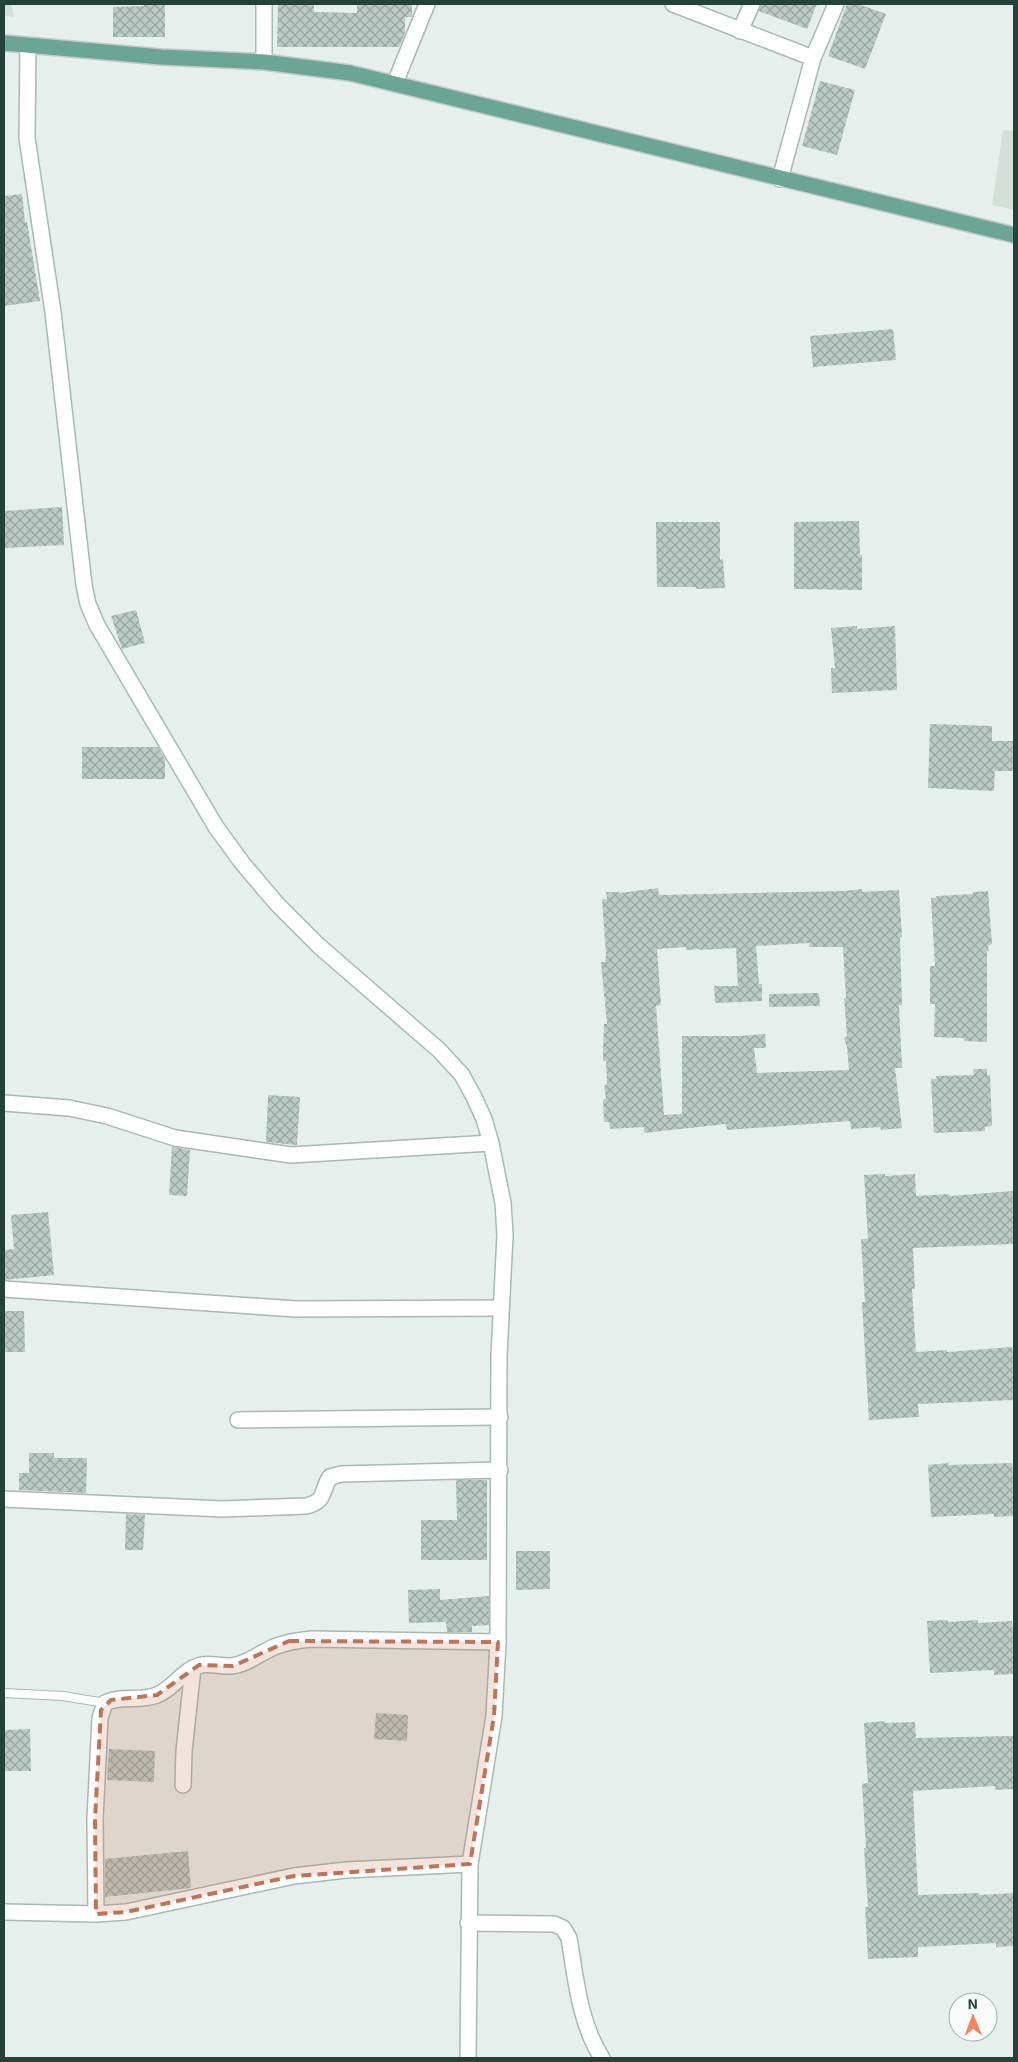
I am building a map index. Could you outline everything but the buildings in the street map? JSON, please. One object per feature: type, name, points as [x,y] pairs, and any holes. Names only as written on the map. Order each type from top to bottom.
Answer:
[{"type":"main road","points":[[4,43],[161,57],[264,62],[342,72],[395,83],[1014,235]]},
{"type":"street","points":[[264,4],[264,62]]},
{"type":"street","points":[[395,83],[427,4]]},
{"type":"street","points":[[673,4],[812,58]]},
{"type":"street","points":[[740,30],[752,4]]},
{"type":"street","points":[[780,179],[812,58],[836,4]]},
{"type":"street","points":[[28,46],[27,138],[53,312],[84,586],[88,604],[94,618],[216,827],[243,864],[277,904],[319,946],[445,1056],[462,1076],[474,1097],[484,1119],[491,1143],[503,1204],[504,1227],[500,1308],[498,1642],[493,1724],[470,1864],[468,2058]]},
{"type":"street","points":[[4,1103],[69,1108],[107,1116],[175,1138],[291,1155],[491,1143]]},
{"type":"street","points":[[4,1289],[296,1309],[500,1308]]},
{"type":"street","points":[[238,1420],[500,1416]]},
{"type":"street","points":[[4,1499],[223,1510],[306,1506],[316,1504],[323,1497],[330,1477],[341,1474],[500,1470]]},
{"type":"street","points":[[96,1914],[95,1820],[100,1718],[105,1703],[118,1698],[141,1698],[157,1695],[173,1685],[185,1673],[199,1665],[233,1666],[249,1661],[289,1641],[312,1638],[498,1642]]},
{"type":"street","points":[[183,1785],[184,1751],[193,1668]]},
{"type":"street","points":[[4,1912],[96,1914],[126,1912],[294,1876],[346,1870],[470,1864]]},
{"type":"street","points":[[468,1923],[554,1924],[563,1928],[569,1938],[581,2007],[600,2058]]},
{"type":"lane","points":[[4,1693],[63,1696],[105,1703]]},
{"type":"highlighted area","points":[[289,1641],[498,1642],[494,1716],[470,1864],[294,1876],[126,1912],[96,1914],[95,1819],[101,1710],[111,1700],[157,1695],[199,1665],[233,1666]]},
{"type":"shaded area","points":[[4,4],[11,4],[14,17],[4,16]]},
{"type":"shaded area","points":[[1003,130],[1014,131],[1014,210],[992,205]]}]
